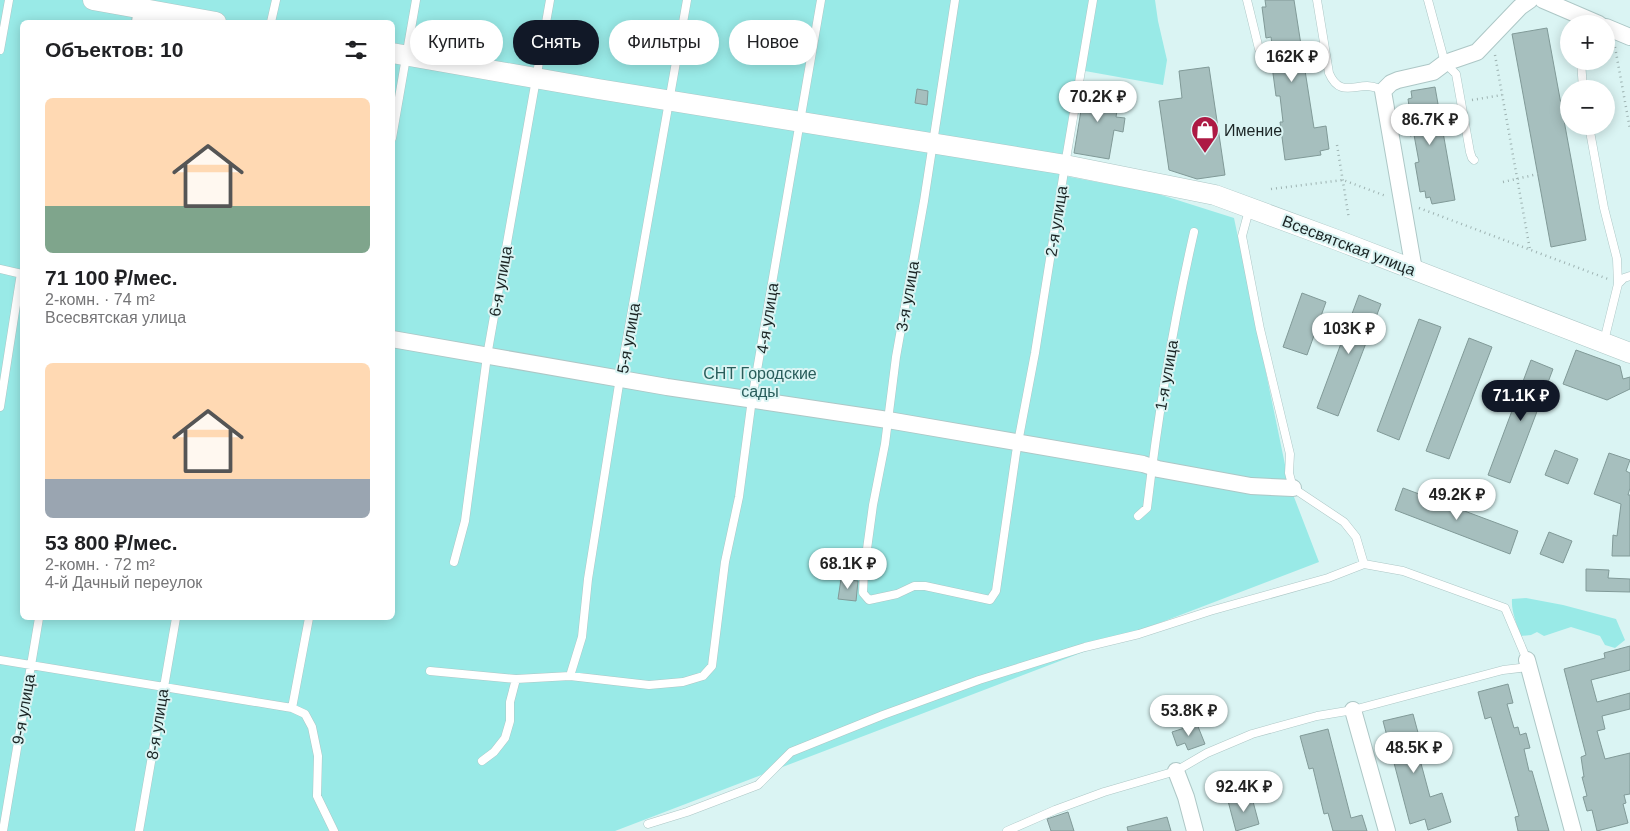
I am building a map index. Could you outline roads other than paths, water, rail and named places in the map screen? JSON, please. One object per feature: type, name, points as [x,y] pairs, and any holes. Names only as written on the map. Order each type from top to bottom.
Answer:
[{"type":"street","points":[[93,0],[142,11],[203,20]]},
{"type":"street","points":[[1414,270],[1383,90],[1398,80],[1433,72],[1445,63],[1477,52],[1520,7],[1530,0]]},
{"type":"street","points":[[1543,0],[1577,15]]},
{"type":"street","points":[[1615,31],[1630,37]]},
{"type":"street","name":"Всесвятская улица","points":[[399,54],[1062,165],[1215,195],[1630,353]]},
{"type":"street","points":[[395,340],[620,378],[888,420],[1143,464],[1251,486],[1293,488]]},
{"type":"street","points":[[1528,663],[1573,831]]},
{"type":"street","points":[[1353,710],[1387,831]]},
{"type":"street","points":[[1176,771],[1186,797],[1195,831]]},
{"type":"lane","points":[[0,50],[9,0]]},
{"type":"lane","points":[[271,20],[276,0]]},
{"type":"lane","points":[[395,102],[399,54],[416,0]]},
{"type":"lane","name":"6-я улица","points":[[454,562],[465,521],[487,356],[550,0]]},
{"type":"lane","name":"5-я улица","points":[[570,676],[582,637],[588,579],[620,378],[687,0]]},
{"type":"lane","name":"4-я улица","points":[[570,676],[649,685],[666,684],[683,682],[702,676],[712,666],[725,562],[739,497],[752,399],[821,0]]},
{"type":"lane","name":"3-я улица","points":[[863,593],[864,571],[873,506],[888,420],[896,357],[933,144],[955,0]]},
{"type":"lane","name":"2-я улица","points":[[863,593],[869,600],[897,594],[914,586],[926,586],[990,600],[996,591],[1025,401],[1035,354],[1062,165],[1093,0]]},
{"type":"lane","points":[[1246,0],[1259,49]]},
{"type":"lane","points":[[1318,0],[1329,73],[1333,83],[1339,87],[1350,88],[1368,85],[1376,86],[1383,90]]},
{"type":"lane","points":[[1428,0],[1445,63],[1456,74],[1470,152],[1474,160]]},
{"type":"lane","points":[[1592,135],[1604,208],[1617,259],[1618,284],[1604,343]]},
{"type":"lane","points":[[1250,208],[1242,236],[1260,329],[1290,454],[1289,473],[1293,488],[1344,522],[1356,538],[1364,564]]},
{"type":"lane","name":"1-я улица","points":[[1138,516],[1147,508],[1153,452],[1176,314],[1194,232]]},
{"type":"lane","points":[[0,269],[20,274]]},
{"type":"lane","points":[[1618,284],[1624,278],[1630,276]]},
{"type":"lane","points":[[0,407],[20,286]]},
{"type":"lane","points":[[648,824],[688,812],[758,785],[791,752],[883,715],[971,683],[1066,652],[1139,634],[1210,611],[1328,578],[1364,564],[1403,571],[1505,608],[1528,663],[1353,710],[1317,716],[1252,734],[1207,752],[1176,771],[1104,792],[1055,810],[1007,831]]},
{"type":"lane","name":"9-я улица","points":[[3,831],[39,620]]},
{"type":"lane","name":"8-я улица","points":[[139,831],[176,620]]},
{"type":"lane","points":[[292,708],[309,620]]},
{"type":"lane","points":[[0,660],[292,708],[305,714],[312,726],[318,756],[317,796],[334,831]]},
{"type":"lane","points":[[430,671],[516,679],[570,676]]},
{"type":"lane","points":[[482,760],[494,752],[505,738],[510,721],[510,702],[516,679]]},
{"type":"place","name":"Имение","points":[[1205,154]]},
{"type":"park label","name":"СНТ Городские сады","points":[[760,382]]}]
